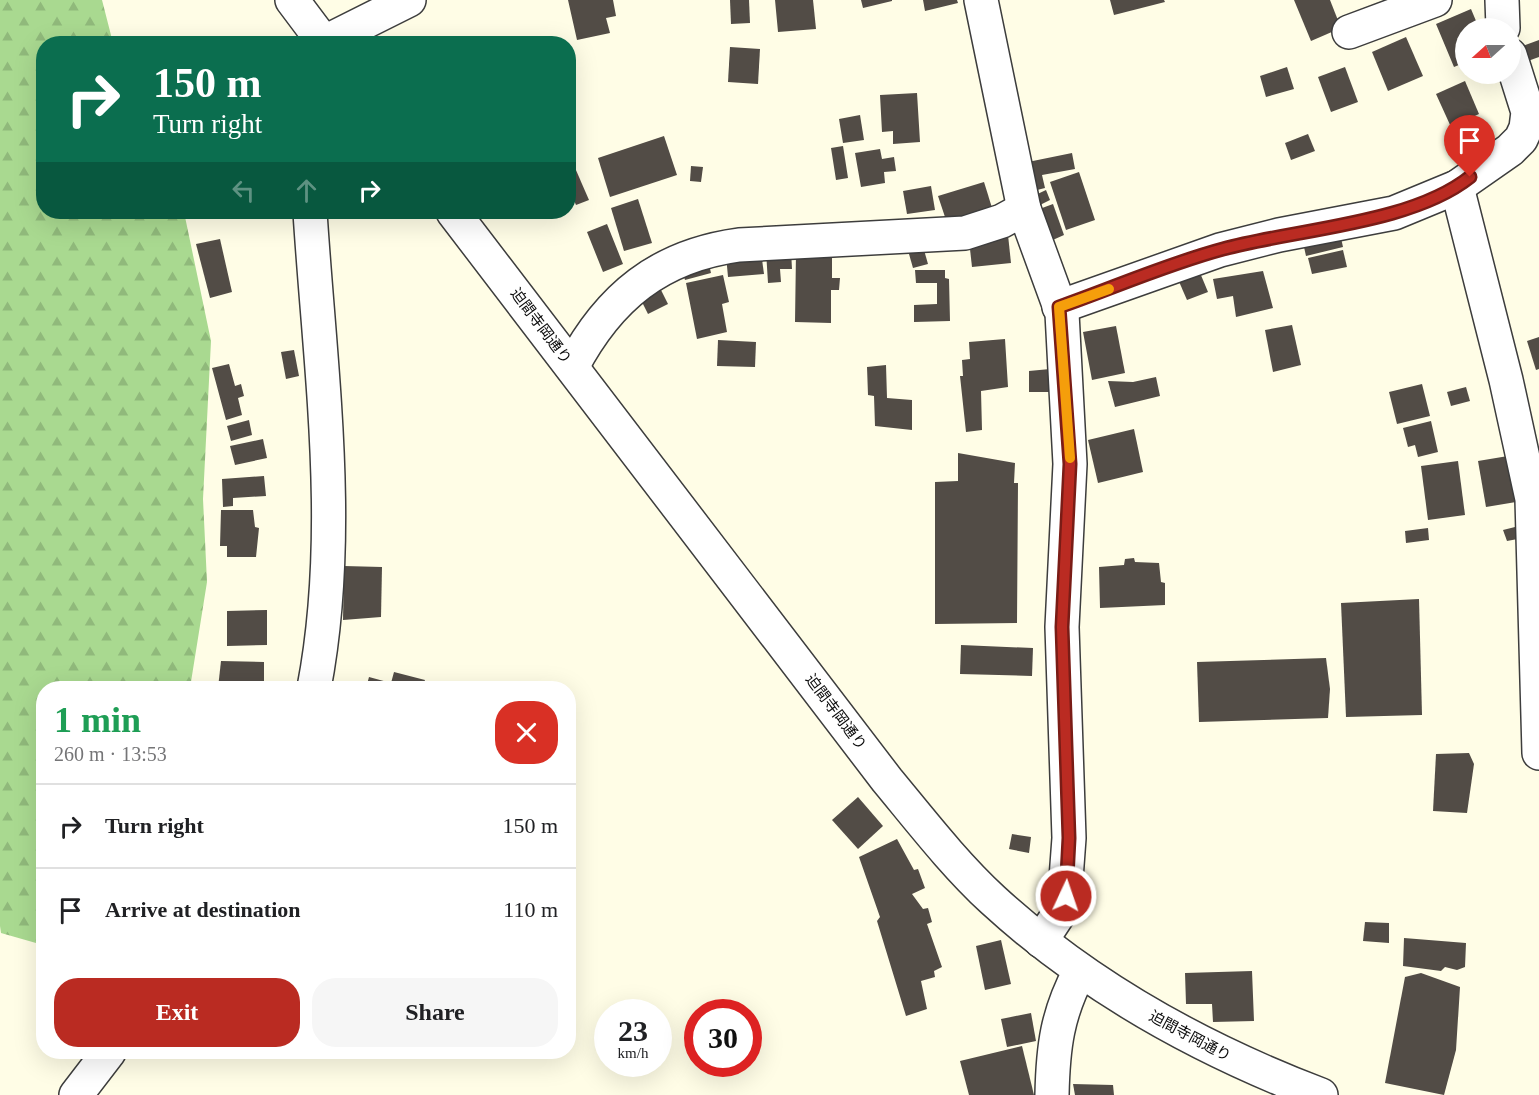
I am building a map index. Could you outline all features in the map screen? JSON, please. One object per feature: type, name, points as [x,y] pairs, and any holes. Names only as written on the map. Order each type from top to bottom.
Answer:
[{"type":"street","points":[[292,0],[318,36]]},
{"type":"street","points":[[337,36],[409,0]]},
{"type":"street","points":[[981,0],[1024,209],[1059,307],[1070,464],[1062,627],[1069,838],[1064,906],[1041,940]]},
{"type":"street","points":[[1349,32],[1435,0]]},
{"type":"street","points":[[1502,0],[1503,18]]},
{"type":"street","points":[[1059,307],[1220,250],[1279,235],[1394,213],[1457,187],[1510,150],[1521,139],[1526,128],[1528,112],[1519,84]]},
{"type":"street","points":[[1457,187],[1535,498],[1535,637],[1539,753]]},
{"type":"street","points":[[572,367],[603,318],[630,290],[665,267],[706,250],[739,245],[965,233],[1002,221],[1024,209]]},
{"type":"street","points":[[310,219],[328,470],[328,579],[324,636],[315,681]]},
{"type":"street","name":"迫間寺岡通り","points":[[458,219],[894,789],[936,840],[992,899],[1080,971],[1152,1017],[1208,1048],[1321,1095]]},
{"type":"street","points":[[1052,1095],[1053,1054],[1060,1015],[1080,971]]},
{"type":"street","points":[[76,1095],[104,1059]]},
{"type":"green space","points":[[0,0],[102,0],[111,36],[36,36],[36,219],[185,219],[211,341],[203,499],[207,582],[191,681],[36,681],[36,943],[1,933]]},
{"type":"building","points":[[568,0],[613,0],[616,16],[606,18],[610,33],[577,40]]},
{"type":"building","points":[[730,0],[749,0],[750,23],[731,24]]},
{"type":"building","points":[[775,0],[813,0],[816,29],[778,32]]},
{"type":"building","points":[[861,0],[892,0],[892,1],[863,8]]},
{"type":"building","points":[[923,0],[957,0],[958,3],[925,11]]},
{"type":"building","points":[[1110,0],[1164,0],[1165,2],[1114,15]]},
{"type":"building","points":[[1294,0],[1330,0],[1341,28],[1311,41]]},
{"type":"building","points":[[1471,9],[1475,18],[1455,18],[1455,67],[1454,67],[1436,24]]},
{"type":"building","points":[[1406,37],[1423,76],[1388,91],[1372,52]]},
{"type":"building","points":[[1539,40],[1539,57],[1525,62],[1521,47]]},
{"type":"building","points":[[730,47],[760,49],[758,84],[728,82]]},
{"type":"building","points":[[1287,67],[1294,89],[1266,97],[1260,76]]},
{"type":"building","points":[[1345,67],[1358,102],[1331,112],[1318,77]]},
{"type":"building","points":[[1458,84],[1466,84],[1479,114],[1451,127],[1436,94]]},
{"type":"building","points":[[917,93],[920,142],[893,144],[893,131],[882,132],[880,95]]},
{"type":"building","points":[[860,115],[864,140],[843,143],[839,119]]},
{"type":"building","points":[[1483,123],[1491,141],[1463,151],[1456,134]]},
{"type":"building","points":[[1308,134],[1315,151],[1291,160],[1285,143]]},
{"type":"building","points":[[664,136],[677,175],[610,197],[598,158]]},
{"type":"building","points":[[843,146],[848,178],[836,180],[831,148]]},
{"type":"building","points":[[880,149],[882,159],[894,157],[896,171],[884,172],[885,183],[861,187],[855,153]]},
{"type":"building","points":[[1072,153],[1075,169],[1042,175],[1045,188],[1029,192],[1023,163]]},
{"type":"building","points":[[691,166],[703,167],[701,182],[690,181]]},
{"type":"building","points":[[576,170],[589,200],[576,205]]},
{"type":"building","points":[[1079,172],[1095,220],[1066,230],[1050,182]]},
{"type":"building","points":[[984,182],[993,211],[948,226],[938,196]]},
{"type":"building","points":[[931,186],[935,210],[907,214],[903,191]]},
{"type":"building","points":[[1046,190],[1050,200],[1032,209],[1027,199]]},
{"type":"building","points":[[638,199],[652,243],[624,251],[611,208]]},
{"type":"building","points":[[1053,204],[1064,235],[1046,243],[1034,211]]},
{"type":"building","points":[[607,224],[623,264],[603,272],[587,232]]},
{"type":"building","points":[[1339,229],[1343,247],[1306,256],[1302,238]]},
{"type":"building","points":[[1008,235],[1011,263],[972,267],[969,240]]},
{"type":"building","points":[[220,239],[232,292],[210,298],[196,244]]},
{"type":"building","points":[[922,243],[928,264],[913,268],[907,247]]},
{"type":"building","points":[[791,250],[792,269],[780,269],[781,282],[768,283],[766,251]]},
{"type":"building","points":[[1343,250],[1347,267],[1312,274],[1308,258]]},
{"type":"building","points":[[761,252],[764,274],[728,277],[726,255]]},
{"type":"building","points":[[796,252],[832,253],[832,278],[840,278],[839,290],[831,290],[831,323],[795,322]]},
{"type":"building","points":[[708,260],[711,273],[685,280],[681,267]]},
{"type":"building","points":[[1198,268],[1208,292],[1187,300],[1177,277]]},
{"type":"building","points":[[915,270],[945,270],[945,278],[949,279],[950,321],[914,322],[914,305],[937,304],[937,283],[916,283]]},
{"type":"building","points":[[1263,271],[1273,308],[1236,317],[1233,296],[1217,299],[1213,279]]},
{"type":"building","points":[[723,275],[729,302],[722,304],[727,332],[697,339],[686,283]]},
{"type":"building","points":[[656,280],[668,304],[648,314],[636,290]]},
{"type":"building","points":[[1292,325],[1301,365],[1273,372],[1265,330]]},
{"type":"building","points":[[1116,326],[1125,373],[1092,380],[1083,332]]},
{"type":"building","points":[[1539,337],[1539,369],[1536,370],[1527,341]]},
{"type":"building","points":[[1005,339],[1008,387],[981,391],[982,430],[966,432],[960,376],[963,376],[962,360],[970,359],[969,342]]},
{"type":"building","points":[[718,340],[756,342],[755,367],[717,366]]},
{"type":"building","points":[[294,350],[299,376],[286,379],[281,352]]},
{"type":"building","points":[[229,364],[235,386],[241,384],[244,396],[238,398],[242,415],[226,420],[212,368]]},
{"type":"building","points":[[886,365],[887,398],[912,400],[912,430],[875,426],[874,396],[868,395],[867,367]]},
{"type":"building","points":[[1050,369],[1050,392],[1029,392],[1029,371]]},
{"type":"building","points":[[1156,377],[1160,396],[1115,407],[1108,381],[1133,382]]},
{"type":"building","points":[[1422,384],[1430,416],[1397,424],[1389,392]]},
{"type":"building","points":[[1466,387],[1470,401],[1451,406],[1447,392]]},
{"type":"building","points":[[249,420],[252,435],[231,441],[227,426]]},
{"type":"building","points":[[1431,421],[1438,452],[1418,457],[1415,445],[1408,447],[1403,428]]},
{"type":"building","points":[[1134,429],[1143,472],[1098,483],[1088,440]]},
{"type":"building","points":[[263,439],[267,458],[235,465],[230,446]]},
{"type":"building","points":[[958,453],[1015,463],[1014,483],[1018,483],[1017,623],[935,624],[935,482],[958,481]]},
{"type":"building","points":[[1508,456],[1516,502],[1486,507],[1478,461]]},
{"type":"building","points":[[1458,461],[1465,515],[1428,520],[1421,466]]},
{"type":"building","points":[[264,476],[266,496],[233,498],[233,506],[223,507],[222,479]]},
{"type":"building","points":[[221,510],[253,510],[255,527],[259,528],[256,557],[227,557],[227,546],[220,546]]},
{"type":"building","points":[[1519,526],[1523,538],[1507,541],[1503,530]]},
{"type":"building","points":[[1428,528],[1429,540],[1406,543],[1405,531]]},
{"type":"building","points":[[1134,558],[1135,562],[1159,563],[1161,582],[1165,583],[1165,605],[1100,608],[1099,567],[1124,565],[1125,559]]},
{"type":"building","points":[[344,566],[382,567],[381,617],[343,620]]},
{"type":"building","points":[[1419,599],[1422,715],[1346,717],[1341,603]]},
{"type":"building","points":[[267,610],[267,645],[227,646],[227,611]]},
{"type":"building","points":[[961,645],[1033,648],[1032,676],[960,674]]},
{"type":"building","points":[[1326,658],[1330,689],[1328,718],[1199,722],[1197,662]]},
{"type":"building","points":[[221,661],[264,662],[264,681],[219,681]]},
{"type":"building","points":[[394,672],[425,680],[425,681],[392,681]]},
{"type":"building","points":[[369,677],[384,681],[368,681]]},
{"type":"building","points":[[1469,753],[1474,764],[1467,813],[1433,811],[1436,754]]},
{"type":"building","points":[[858,797],[883,826],[858,849],[832,820]]},
{"type":"building","points":[[1012,834],[1031,837],[1029,853],[1009,849]]},
{"type":"building","points":[[897,839],[914,870],[918,869],[925,888],[912,894],[923,909],[928,908],[932,922],[927,924],[942,967],[934,971],[935,977],[921,981],[927,1009],[906,1016],[877,921],[880,917],[859,857]]},
{"type":"building","points":[[1365,922],[1389,923],[1389,943],[1363,941]]},
{"type":"building","points":[[1404,938],[1466,943],[1465,967],[1457,970],[1445,967],[1441,971],[1403,966]]},
{"type":"building","points":[[1001,940],[1011,984],[985,990],[976,946]]},
{"type":"building","points":[[1252,971],[1254,1021],[1213,1022],[1212,1004],[1186,1004],[1185,973]]},
{"type":"building","points":[[1421,973],[1460,987],[1456,1050],[1444,1095],[1385,1083],[1405,977]]},
{"type":"building","points":[[1031,1013],[1036,1041],[1007,1047],[1001,1019]]},
{"type":"building","points":[[1022,1046],[1034,1095],[969,1095],[960,1061]]},
{"type":"building","points":[[1073,1084],[1113,1085],[1114,1095],[1075,1095]]},
{"type":"slow traffic","points":[[1070,458],[1062,313],[1059,307],[1109,289]]},
{"type":"route","points":[[1066,896],[1069,838],[1062,627],[1070,464],[1062,313],[1059,307],[1220,250],[1279,235],[1394,213],[1434,199],[1470,177]]}]
